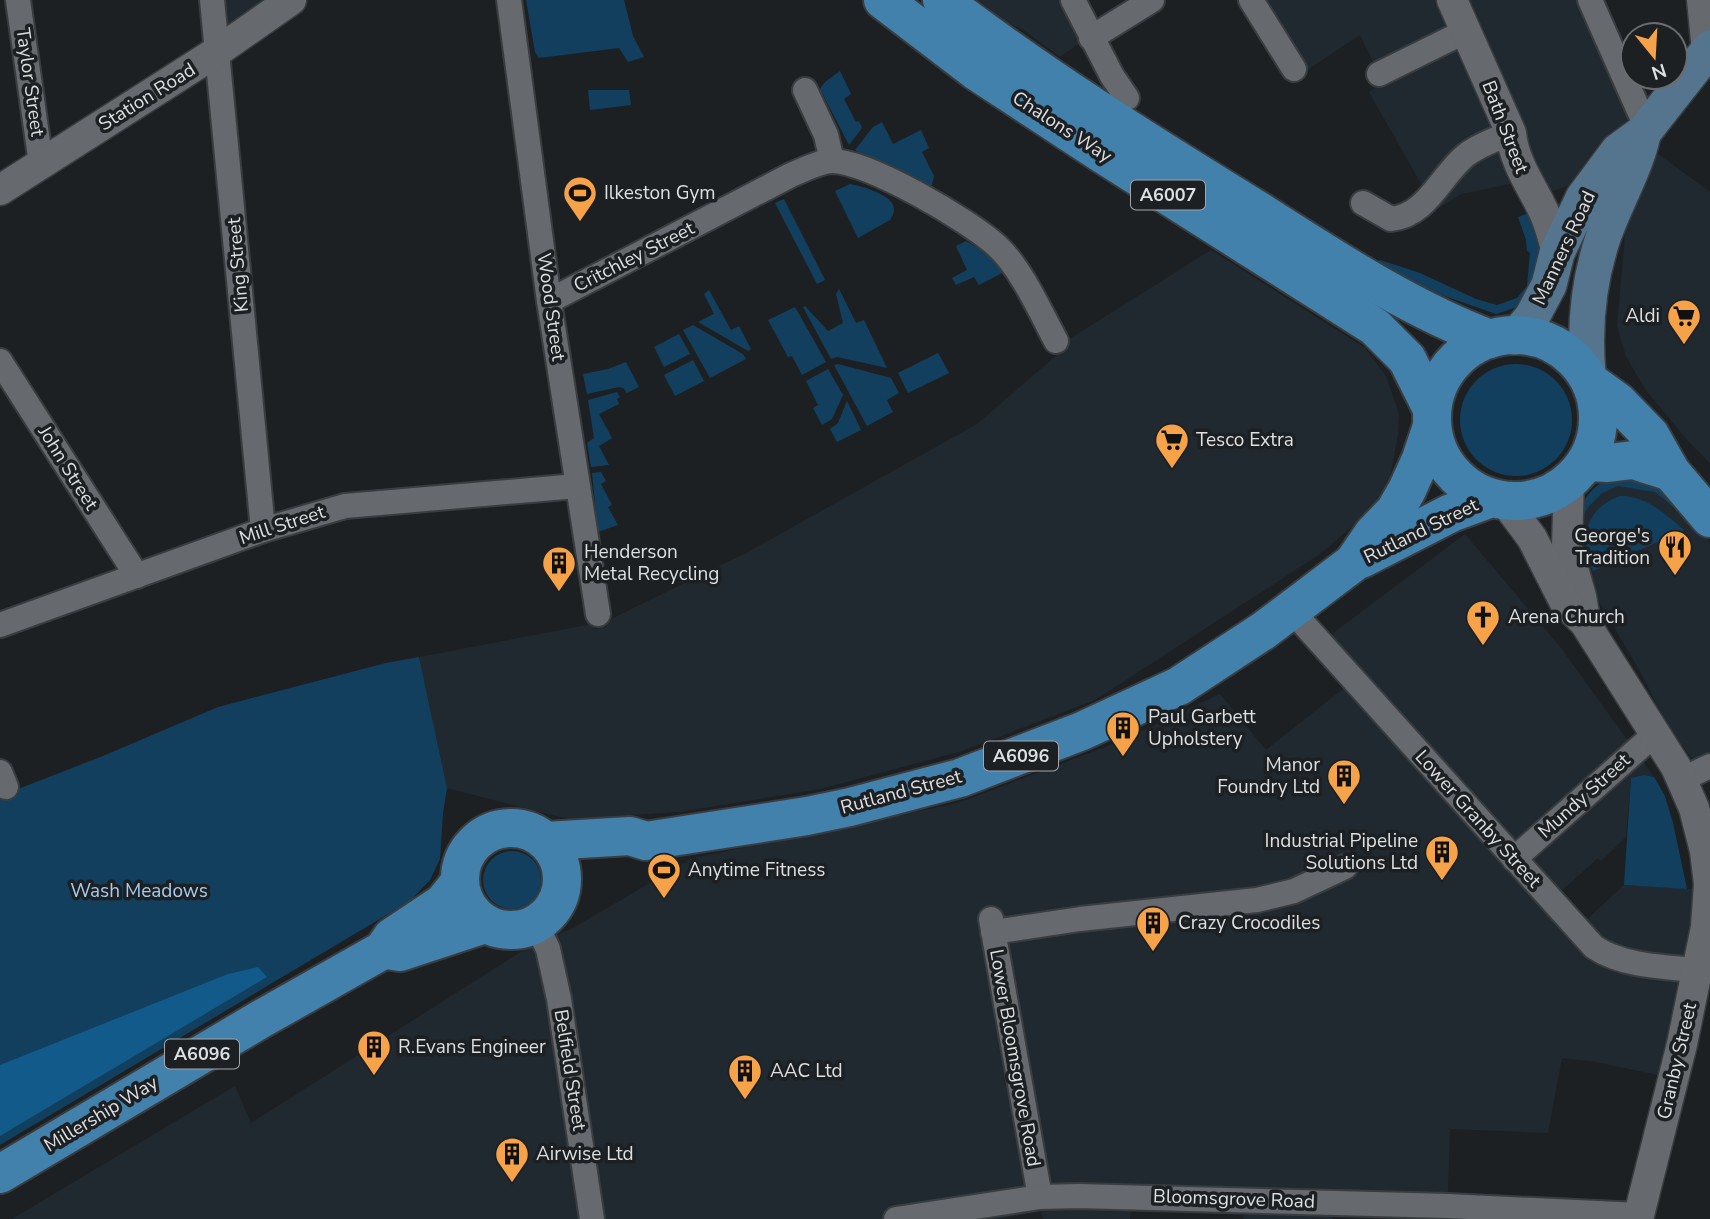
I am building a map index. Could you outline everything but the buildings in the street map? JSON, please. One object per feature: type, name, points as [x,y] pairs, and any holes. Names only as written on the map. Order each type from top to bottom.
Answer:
[{"type":"main road","name":"Chalons Way","points":[[883,0],[976,71],[1376,327],[1407,359],[1431,418]]},
{"type":"main road","name":"Chalons Way","points":[[942,0],[1002,46],[1111,120],[1282,226],[1416,306],[1502,338]]},
{"type":"main road","name":"Manners Road","points":[[1502,338],[1532,317],[1549,285],[1558,253],[1583,198],[1618,150],[1646,130],[1708,49]]},
{"type":"main road","name":"Manners Road","points":[[1590,378],[1585,339],[1592,290],[1604,237],[1638,160],[1646,130]]},
{"type":"main road","points":[[1431,418],[1442,380],[1462,354],[1502,338]]},
{"type":"main road","name":"A6007","points":[[1502,338],[1537,338],[1554,344],[1579,361],[1590,378],[1650,435],[1671,472],[1710,518]]},
{"type":"main road","points":[[1498,501],[1529,500],[1544,495],[1578,470],[1594,445],[1597,426],[1590,378]]},
{"type":"main road","name":"A6007","points":[[1431,418],[1457,477],[1468,487],[1498,501]]},
{"type":"main road","name":"Rutland Street","points":[[1353,563],[1373,534],[1395,511],[1407,490],[1421,459],[1431,418]]},
{"type":"main road","points":[[1578,470],[1633,460],[1671,472]]},
{"type":"main road","name":"Rutland Street","points":[[546,841],[630,836],[646,841],[778,821],[850,807],[960,778],[1008,761],[1123,713],[1179,686],[1292,611],[1353,563],[1451,513],[1498,501]]},
{"type":"main road","name":"A6096","points":[[460,883],[461,865],[469,849],[481,837],[496,830],[513,827],[525,829],[546,841]]},
{"type":"main road","points":[[460,883],[463,899],[472,913],[485,923],[502,930],[519,930],[536,924],[547,916],[555,905],[563,881],[555,853],[546,841]]},
{"type":"main road","name":"Rutland Street","points":[[563,881],[592,865],[635,849],[646,841]]},
{"type":"main road","name":"Millership Way","points":[[0,1174],[383,950],[392,937],[443,903],[460,883]]},
{"type":"main road","name":"Millership Way","points":[[383,950],[400,952],[485,923]]},
{"type":"street","name":"Taylor Street","points":[[18,0],[41,164]]},
{"type":"street","name":"King Street","points":[[212,0],[263,530]]},
{"type":"street","name":"Station Road","points":[[0,190],[218,51],[291,0]]},
{"type":"street","name":"Wood Street","points":[[509,0],[550,301],[598,614]]},
{"type":"street","points":[[1073,0],[1091,38],[1127,98]]},
{"type":"street","points":[[1091,38],[1152,0]]},
{"type":"street","points":[[1251,0],[1294,69]]},
{"type":"street","name":"Bath Street","points":[[1452,0],[1511,133],[1513,148],[1530,189],[1545,214],[1558,253]]},
{"type":"street","points":[[1590,0],[1646,130]]},
{"type":"street","points":[[1702,0],[1708,49]]},
{"type":"street","points":[[1379,74],[1466,30]]},
{"type":"street","points":[[805,90],[826,135],[832,161],[876,173],[963,222],[996,245],[1029,292],[1056,341]]},
{"type":"street","points":[[1363,203],[1391,219],[1409,214],[1421,206],[1466,155],[1511,133]]},
{"type":"street","name":"Critchley Street","points":[[550,301],[791,175],[832,161]]},
{"type":"street","name":"John Street","points":[[0,361],[137,576]]},
{"type":"street","name":"Granby Street","points":[[1578,470],[1567,547],[1581,596],[1585,623]]},
{"type":"street","name":"Mill Street","points":[[0,625],[263,530],[358,503],[577,486]]},
{"type":"street","name":"Granby Street","points":[[1498,501],[1532,538],[1564,603],[1585,623],[1655,734],[1683,779],[1699,823],[1709,884],[1706,927],[1675,1073],[1639,1218]]},
{"type":"street","name":"Lower Granby Street","points":[[1292,611],[1598,950],[1630,961],[1697,970]]},
{"type":"street","name":"Mundy Street","points":[[1514,859],[1655,734]]},
{"type":"street","points":[[1683,779],[1710,766]]},
{"type":"street","name":"Lower Bloomsgrove Road","points":[[1040,1197],[992,925],[1080,919],[1257,900],[1294,891],[1345,867]]},
{"type":"street","name":"Belfield Street","points":[[536,924],[548,949],[559,999],[592,1219]]},
{"type":"street","name":"Bloomsgrove Road","points":[[896,1219],[1040,1197],[1147,1196],[1448,1206],[1639,1218]]},
{"type":"shaded area","points":[[226,0],[269,0],[229,29]]},
{"type":"shaded area","points":[[978,0],[1060,0],[1080,43],[1060,57],[1022,29],[1007,23]]},
{"type":"shaded area","points":[[1261,0],[1585,0],[1619,78],[1619,91],[1625,91],[1634,112],[1576,183],[1523,201],[1515,183],[1461,194],[1436,210],[1369,92],[1383,82],[1360,35],[1292,80]]},
{"type":"shaded area","points":[[1658,154],[1710,192],[1710,463],[1645,389],[1626,356],[1617,326],[1626,225],[1631,201]]},
{"type":"shaded area","points":[[1211,250],[1365,348],[1386,376],[1399,414],[1389,484],[1366,515],[1320,554],[1095,700],[962,751],[820,789],[679,812],[568,819],[447,788],[419,657],[592,624],[595,629],[606,627],[607,621],[748,552],[977,424],[1057,355],[1071,338]]},
{"type":"shaded area","points":[[1626,475],[1677,502],[1710,542],[1710,773],[1690,756],[1667,724],[1640,671],[1588,583],[1573,530],[1585,499],[1591,492],[1597,486]]},
{"type":"shaded area","points":[[1465,534],[1561,648],[1654,777],[1644,775],[1631,778],[1626,837],[1601,861],[1598,858],[1558,894],[1584,922],[1624,885],[1694,889],[1684,979],[1663,1076],[1562,1058],[1548,1133],[1450,1129],[1447,1215],[1333,1213],[1333,1219],[1243,1219],[1244,1210],[1131,1207],[1130,1219],[1043,1219],[1041,1212],[997,1219],[12,1219],[235,1086],[251,1123],[527,948],[571,929],[693,858],[958,803],[1116,743],[1220,694],[1266,750],[1344,688],[1312,649]]},
{"type":"shaded area","points":[[258,967],[267,977],[0,1136],[0,1065],[228,974]]},
{"type":"green space","points":[[526,0],[624,0],[633,36],[644,57],[628,62],[619,48],[539,58],[535,52]]},
{"type":"green space","points":[[840,71],[851,94],[844,99],[862,128],[849,145],[820,89]]},
{"type":"green space","points":[[588,90],[629,90],[631,105],[590,110]]},
{"type":"green space","points":[[882,122],[893,144],[921,130],[929,148],[922,152],[934,176],[931,189],[855,150],[873,127]]},
{"type":"green space","points":[[850,184],[883,195],[893,204],[894,209],[890,220],[858,238],[835,191]]},
{"type":"green space","points":[[784,199],[825,280],[817,284],[775,203]]},
{"type":"green space","points":[[1534,211],[1540,240],[1539,261],[1520,306],[1496,314],[1436,293],[1377,265],[1380,260],[1420,273],[1476,299],[1497,305],[1517,298],[1527,286],[1530,253],[1527,251],[1518,217]]},
{"type":"green space","points":[[966,241],[986,253],[1004,272],[979,285],[974,277],[956,285],[952,278],[967,270],[956,246]]},
{"type":"green space","points":[[839,289],[856,323],[864,320],[887,368],[837,357],[831,359],[803,307],[805,306],[828,331],[843,323],[836,294]]},
{"type":"green space","points":[[709,290],[731,330],[739,326],[751,349],[748,351],[698,322],[714,314],[704,294]]},
{"type":"green space","points":[[795,307],[826,362],[802,375],[792,356],[788,357],[768,320]]},
{"type":"green space","points":[[693,325],[743,354],[746,359],[710,378],[683,330]]},
{"type":"green space","points":[[679,334],[690,354],[664,367],[654,347]]},
{"type":"green space","points":[[938,353],[949,373],[908,393],[898,373]]},
{"type":"green space","points":[[693,360],[704,381],[675,396],[664,375]]},
{"type":"green space","points":[[626,362],[639,387],[627,393],[619,387],[587,394],[583,374]]},
{"type":"green space","points":[[1516,364],[1538,368],[1556,380],[1568,398],[1572,420],[1568,442],[1556,460],[1538,472],[1516,476],[1494,472],[1476,460],[1464,442],[1460,420],[1464,398],[1476,380],[1494,368]]},
{"type":"green space","points":[[834,365],[891,378],[899,393],[887,400],[893,412],[867,426]]},
{"type":"green space","points":[[828,369],[843,395],[832,419],[822,425],[813,408],[818,405],[806,381]]},
{"type":"green space","points":[[617,392],[620,397],[617,399],[619,404],[599,414],[612,438],[599,446],[609,465],[591,467],[587,443],[594,438],[588,400]]},
{"type":"green space","points":[[847,401],[861,430],[837,442],[830,429],[838,423]]},
{"type":"green space","points":[[601,472],[606,481],[601,484],[612,505],[608,507],[618,525],[598,532],[592,473]]},
{"type":"green space","points":[[1615,476],[1659,484],[1685,516],[1655,492],[1618,486],[1602,493],[1589,506],[1575,529],[1587,496],[1598,485]]},
{"type":"green space","points":[[1620,496],[1647,503],[1663,512],[1684,530],[1593,571],[1586,548],[1588,526],[1600,508]]},
{"type":"green space","name":"Wash Meadows","points":[[419,657],[447,788],[440,859],[430,880],[410,901],[0,1145],[0,796],[218,707],[386,663]]},
{"type":"green space","points":[[1644,775],[1654,777],[1665,796],[1687,889],[1624,885],[1631,778]]},
{"type":"green space","points":[[506,851],[518,851],[533,859],[541,874],[541,886],[533,901],[518,909],[506,909],[491,901],[483,886],[483,874],[491,859]]},
{"type":"place","name":"Ilkeston Gym","points":[[580,223]]},
{"type":"place","name":"Aldi","points":[[1684,346]]},
{"type":"place","name":"Tesco Extra","points":[[1172,470]]},
{"type":"place","name":"George's Tradition","points":[[1675,577]]},
{"type":"place","name":"Henderson Metal Recycling","points":[[559,593]]},
{"type":"place","name":"Arena Church","points":[[1483,647]]},
{"type":"place","name":"Paul Garbett Upholstery","points":[[1123,758]]},
{"type":"place","name":"Manor Foundry Ltd","points":[[1344,806]]},
{"type":"place","name":"Industrial Pipeline Solutions Ltd","points":[[1442,882]]},
{"type":"place","name":"Anytime Fitness","points":[[664,900]]},
{"type":"place","name":"Crazy Crocodiles","points":[[1153,953]]},
{"type":"place","name":"R.Evans Engineer","points":[[374,1077]]},
{"type":"place","name":"AAC Ltd","points":[[745,1101]]},
{"type":"place","name":"Airwise Ltd","points":[[512,1184]]}]
